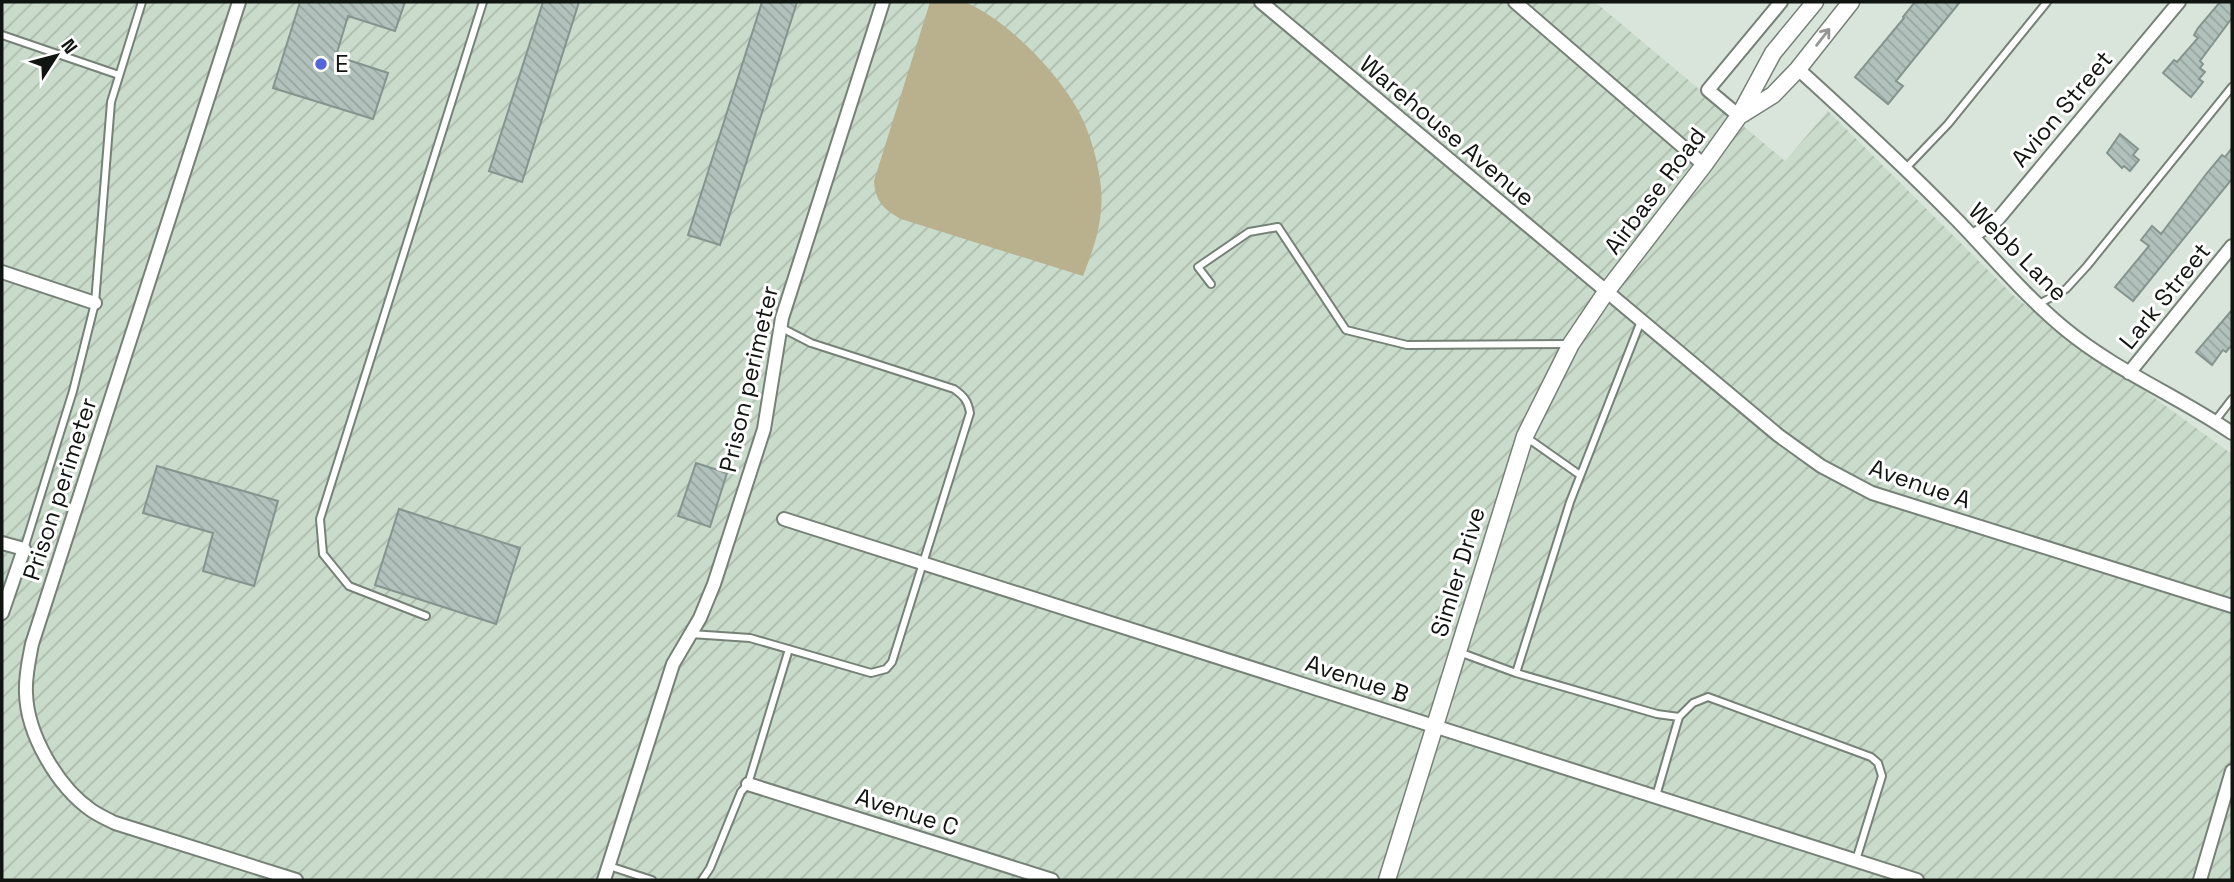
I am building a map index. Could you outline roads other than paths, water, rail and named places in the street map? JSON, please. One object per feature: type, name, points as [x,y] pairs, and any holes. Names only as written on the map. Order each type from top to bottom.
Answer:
[{"type":"street","name":"Prison perimeter","points":[[239,2],[32,644],[26,694],[29,720],[44,756],[89,809],[115,823],[296,880]]},
{"type":"street","name":"Prison perimeter","points":[[604,880],[673,664],[700,618],[714,584],[764,429],[780,327],[883,2]]},
{"type":"street","name":"Warehouse Avenue","points":[[1261,2],[1606,292]]},
{"type":"street","points":[[1515,2],[1704,165]]},
{"type":"street","points":[[1739,117],[1709,90],[1781,2]]},
{"type":"street","name":"Airbase Road","points":[[1606,292],[1739,117],[1773,53],[1815,2]]},
{"type":"street","name":"Airbase Road","points":[[1739,117],[1773,95],[1798,69],[1852,2]]},
{"type":"street","name":"Avion Street","points":[[1973,236],[1998,219],[2179,2]]},
{"type":"street","name":"Webb Lane","points":[[1798,69],[1906,168],[2066,329],[2129,373],[2195,408],[2232,433]]},
{"type":"street","name":"Lark Street","points":[[2129,373],[2232,246]]},
{"type":"street","points":[[2,272],[95,303]]},
{"type":"street","name":"Avenue A","points":[[1606,292],[1778,435],[1821,466],[1872,493],[2232,606]]},
{"type":"street","name":"Simler Drive","points":[[1387,880],[1525,436],[1571,344],[1606,292]]},
{"type":"street","name":"Avenue B","points":[[784,519],[1917,880]]},
{"type":"street","points":[[2,543],[24,549],[2,613]]},
{"type":"street","points":[[2200,880],[2232,771]]},
{"type":"street","name":"Avenue C","points":[[748,784],[1052,880]]},
{"type":"lane","points":[[24,549],[73,391],[95,303],[111,102],[142,2]]},
{"type":"lane","points":[[426,617],[349,586],[323,554],[320,519],[483,2]]},
{"type":"lane","points":[[1906,168],[1948,124],[2047,2]]},
{"type":"lane","points":[[2,35],[119,75]]},
{"type":"lane","points":[[2039,304],[2066,289],[2087,266],[2232,87]]},
{"type":"lane","points":[[1211,284],[1198,267],[1249,232],[1278,228],[1346,330],[1408,345],[1571,344]]},
{"type":"lane","points":[[1516,673],[1580,475],[1641,321]]},
{"type":"lane","points":[[691,634],[750,638],[871,673],[887,668],[892,663],[970,413],[964,395],[954,389],[811,343],[780,327]]},
{"type":"lane","points":[[2215,421],[2232,399]]},
{"type":"lane","points":[[1525,436],[1580,475]]},
{"type":"lane","points":[[702,880],[710,868],[741,792],[748,784],[789,649]]},
{"type":"lane","points":[[1457,651],[1516,673],[1657,715],[1679,717]]},
{"type":"lane","points":[[1656,797],[1679,717],[1693,703],[1707,697],[1871,757],[1878,763],[1882,776],[1856,861]]},
{"type":"lane","points":[[609,866],[652,880]]},
{"type":"place","name":"E","points":[[321,64]]}]
